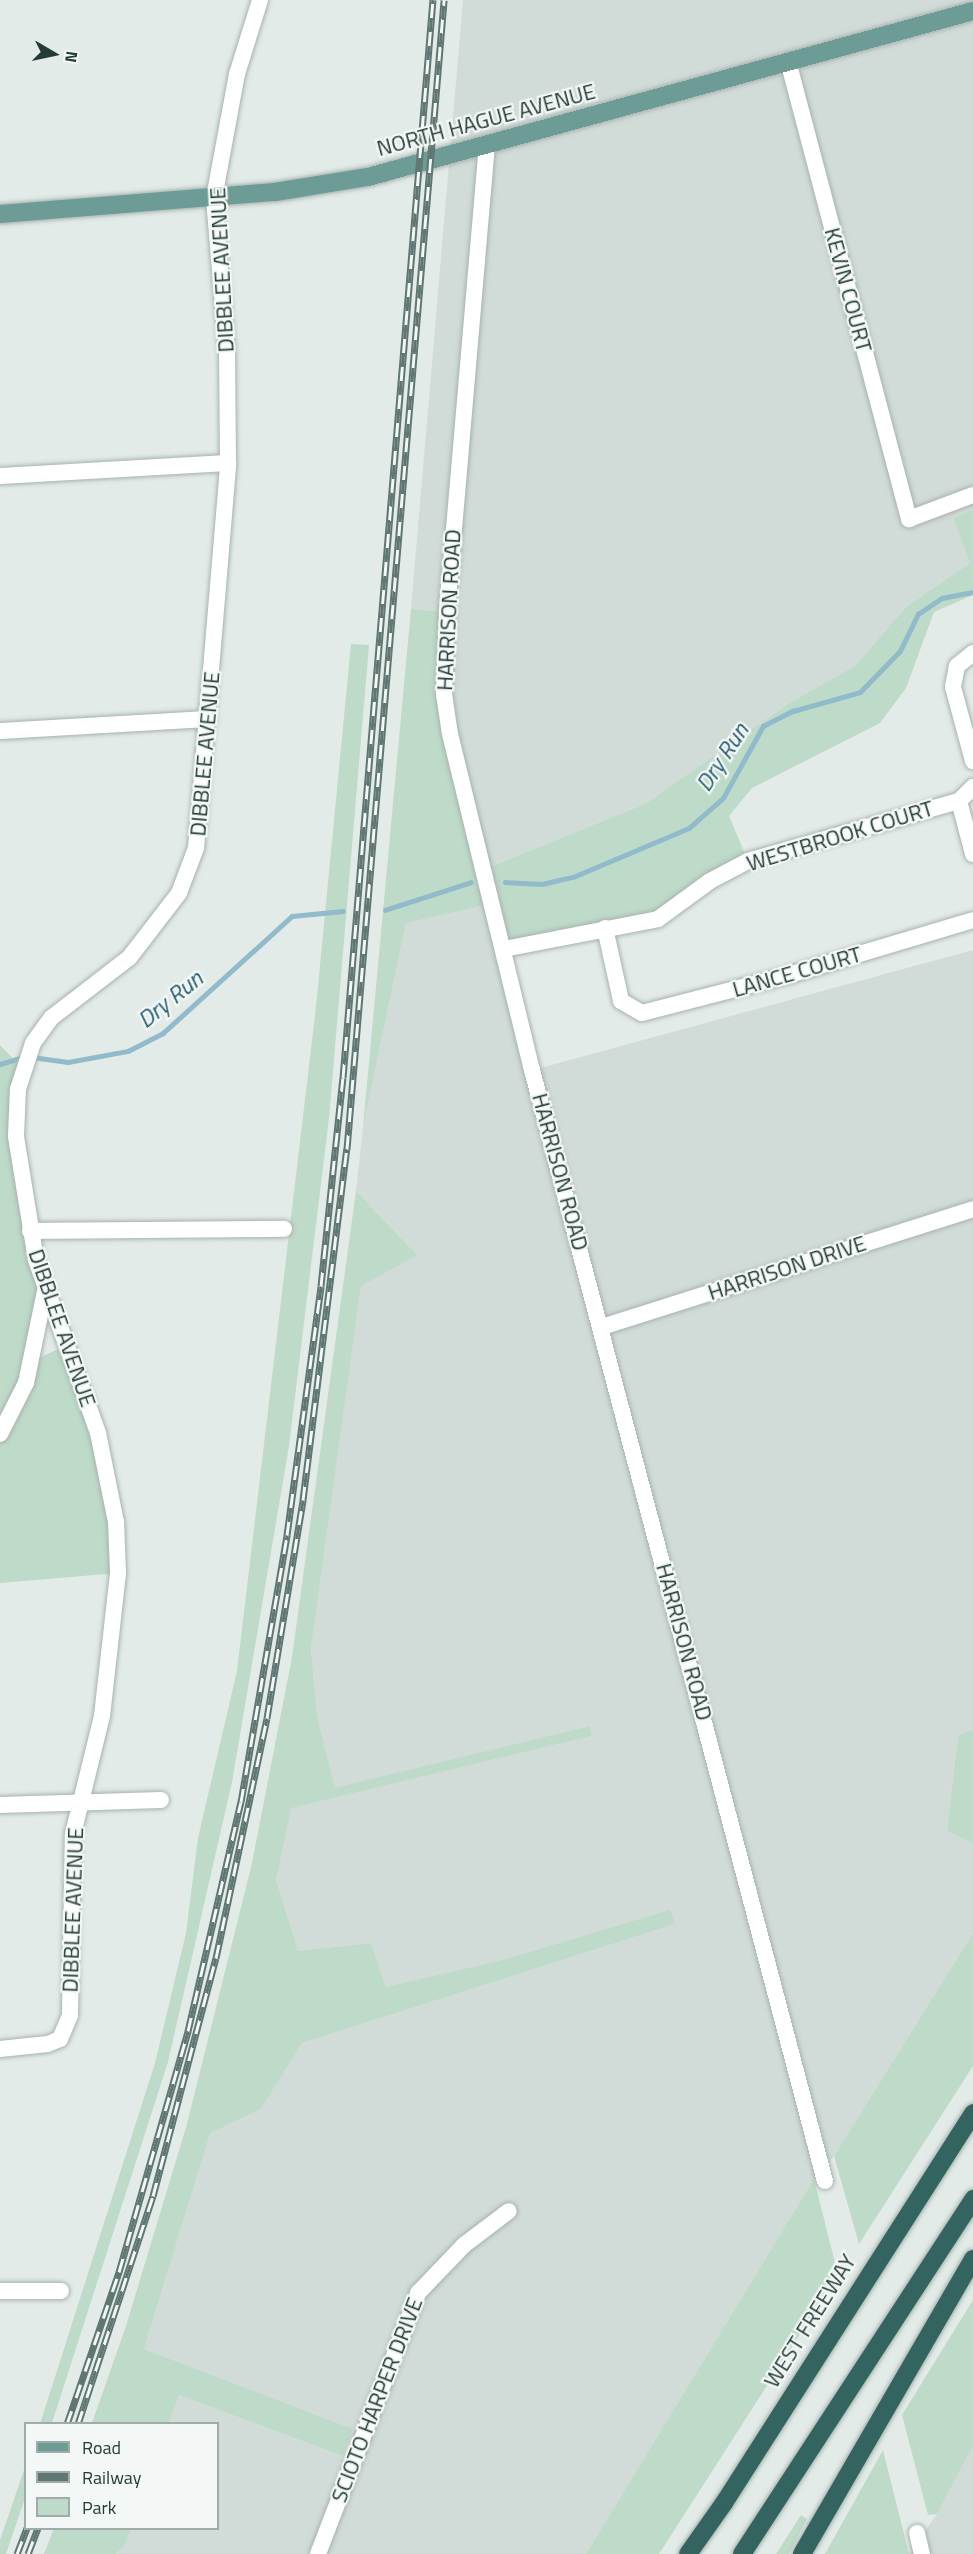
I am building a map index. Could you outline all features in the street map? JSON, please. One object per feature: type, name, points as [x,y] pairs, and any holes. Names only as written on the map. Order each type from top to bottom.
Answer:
[{"type":"highway","name":"WEST FREEWAY","points":[[688,2554],[724,2503],[973,2113]]},
{"type":"highway","points":[[742,2554],[973,2199]]},
{"type":"highway","points":[[802,2554],[973,2259]]},
{"type":"highway","points":[[694,2554],[724,2503]]},
{"type":"main road","name":"NORTH HAGUE AVENUE","points":[[0,214],[214,198],[333,184],[973,11]]},
{"type":"street","name":"DIBBLEE AVENUE","points":[[0,2049],[34,2047],[60,2039],[70,2015],[73,1834],[102,1716],[116,1606],[116,1522],[98,1433],[45,1290],[30,1231],[16,1137],[22,1068],[33,1043],[51,1018],[129,958],[179,893],[196,848],[228,463],[227,353],[214,198],[237,74],[260,0]]},
{"type":"street","name":"KEVIN COURT","points":[[788,61],[909,519],[973,495]]},
{"type":"street","name":"HARRISON ROAD","points":[[487,144],[448,590],[444,694],[458,773],[825,2181]]},
{"type":"street","points":[[0,476],[228,463]]},
{"type":"street","points":[[973,653],[957,666],[953,687],[973,761]]},
{"type":"street","points":[[0,731],[208,718]]},
{"type":"street","name":"WESTBROOK COURT","points":[[504,949],[658,919],[710,881],[748,861],[959,801],[973,787]]},
{"type":"street","points":[[959,801],[973,854]]},
{"type":"street","name":"LANCE COURT","points":[[605,928],[621,1001],[642,1013],[657,1012],[973,920]]},
{"type":"street","name":"HARRISON DRIVE","points":[[602,1327],[973,1209]]},
{"type":"street","points":[[30,1231],[284,1229]]},
{"type":"street","points":[[0,1434],[26,1383],[45,1290]]},
{"type":"street","points":[[0,1804],[161,1800]]},
{"type":"street","name":"SCIOTO HARPER DRIVE","points":[[318,2554],[418,2293],[464,2245],[508,2211]]},
{"type":"street","points":[[0,2291],[61,2291]]},
{"type":"street","points":[[917,2533],[922,2554]]},
{"type":"shaded area","points":[[463,0],[973,0],[973,509],[953,519],[970,563],[906,607],[855,666],[791,702],[645,804],[483,869],[458,773],[446,612],[411,609]]},
{"type":"shaded area","points":[[491,904],[533,1070],[973,950],[973,1729],[958,1736],[947,1829],[973,1844],[973,1933],[834,2156],[814,2179],[586,2554],[116,2554],[125,2544],[131,2530],[219,2530],[219,2422],[169,2422],[179,2395],[343,2456],[353,2429],[144,2349],[210,2132],[261,2109],[302,2043],[675,1924],[386,1987],[371,1943],[298,1951],[276,1880],[290,1808],[592,1736],[588,1726],[335,1789],[317,1715],[311,1649],[361,1285],[417,1255],[356,1191],[363,1127],[406,923]]},
{"type":"shaded area","points":[[973,2446],[973,2554],[909,2554],[937,2514]]},
{"type":"green space","points":[[973,509],[973,595],[934,612],[906,688],[880,723],[752,788],[729,816],[748,861],[670,913],[504,949],[491,904],[406,923],[363,1127],[411,609],[447,612],[444,694],[484,869],[645,804],[791,702],[855,666],[906,607],[970,563],[953,519]]},
{"type":"green space","points":[[351,644],[369,645],[329,1118],[289,1446],[232,1782],[168,2062],[52,2422],[41,2422],[155,2063],[186,1933],[198,1838],[237,1671],[316,1007]]},
{"type":"green space","points":[[0,1045],[22,1068],[18,1089],[45,1290],[34,1360],[65,1346],[98,1433],[118,1573],[0,1583]]},
{"type":"green space","points":[[356,1191],[417,1255],[361,1286],[311,1649],[317,1715],[335,1788],[589,1726],[592,1736],[291,1808],[276,1880],[298,1951],[371,1943],[386,1987],[504,1960],[670,1910],[675,1924],[302,2043],[261,2109],[210,2133],[144,2349],[353,2429],[343,2456],[179,2395],[169,2422],[92,2422],[126,2326],[187,2124],[252,1863],[292,1657]]},
{"type":"green space","points":[[973,1729],[973,1844],[947,1830],[958,1736]]},
{"type":"green space","points":[[973,1933],[973,2066],[859,2244],[834,2156]]},
{"type":"green space","points":[[814,2179],[838,2275],[659,2554],[586,2554]]},
{"type":"green space","points":[[973,2300],[973,2446],[937,2514],[928,2515],[902,2415]]},
{"type":"green space","points":[[883,2450],[909,2554],[825,2554]]},
{"type":"green space","points":[[24,2470],[24,2501],[6,2554],[0,2554],[0,2540]]},
{"type":"green space","points":[[801,2515],[807,2519],[789,2554],[776,2554]]},
{"type":"green space","points":[[53,2530],[131,2530],[125,2544],[116,2554],[44,2554]]},
{"type":"waterway","name":"Dry Run","points":[[505,882],[542,884],[573,877],[689,828],[723,798],[763,726],[793,711],[860,692],[900,651],[918,614],[942,598],[973,592]]},
{"type":"waterway","name":"Dry Run","points":[[385,910],[471,882]]},
{"type":"waterway","name":"Dry Run","points":[[32,1057],[68,1062],[128,1051],[163,1033],[292,916],[343,911]]},
{"type":"waterway","name":"Dry Run","points":[[0,1064],[23,1057]]},
{"type":"railway","points":[[68,2422],[119,2272],[188,2031],[241,1802],[287,1535],[321,1286],[343,1078],[433,0]]},
{"type":"railway","points":[[79,2422],[153,2196],[216,1958],[267,1718],[303,1500],[347,1149],[444,0]]},
{"type":"railway","points":[[17,2554],[26,2530]]},
{"type":"railway","points":[[28,2554],[37,2530]]}]
